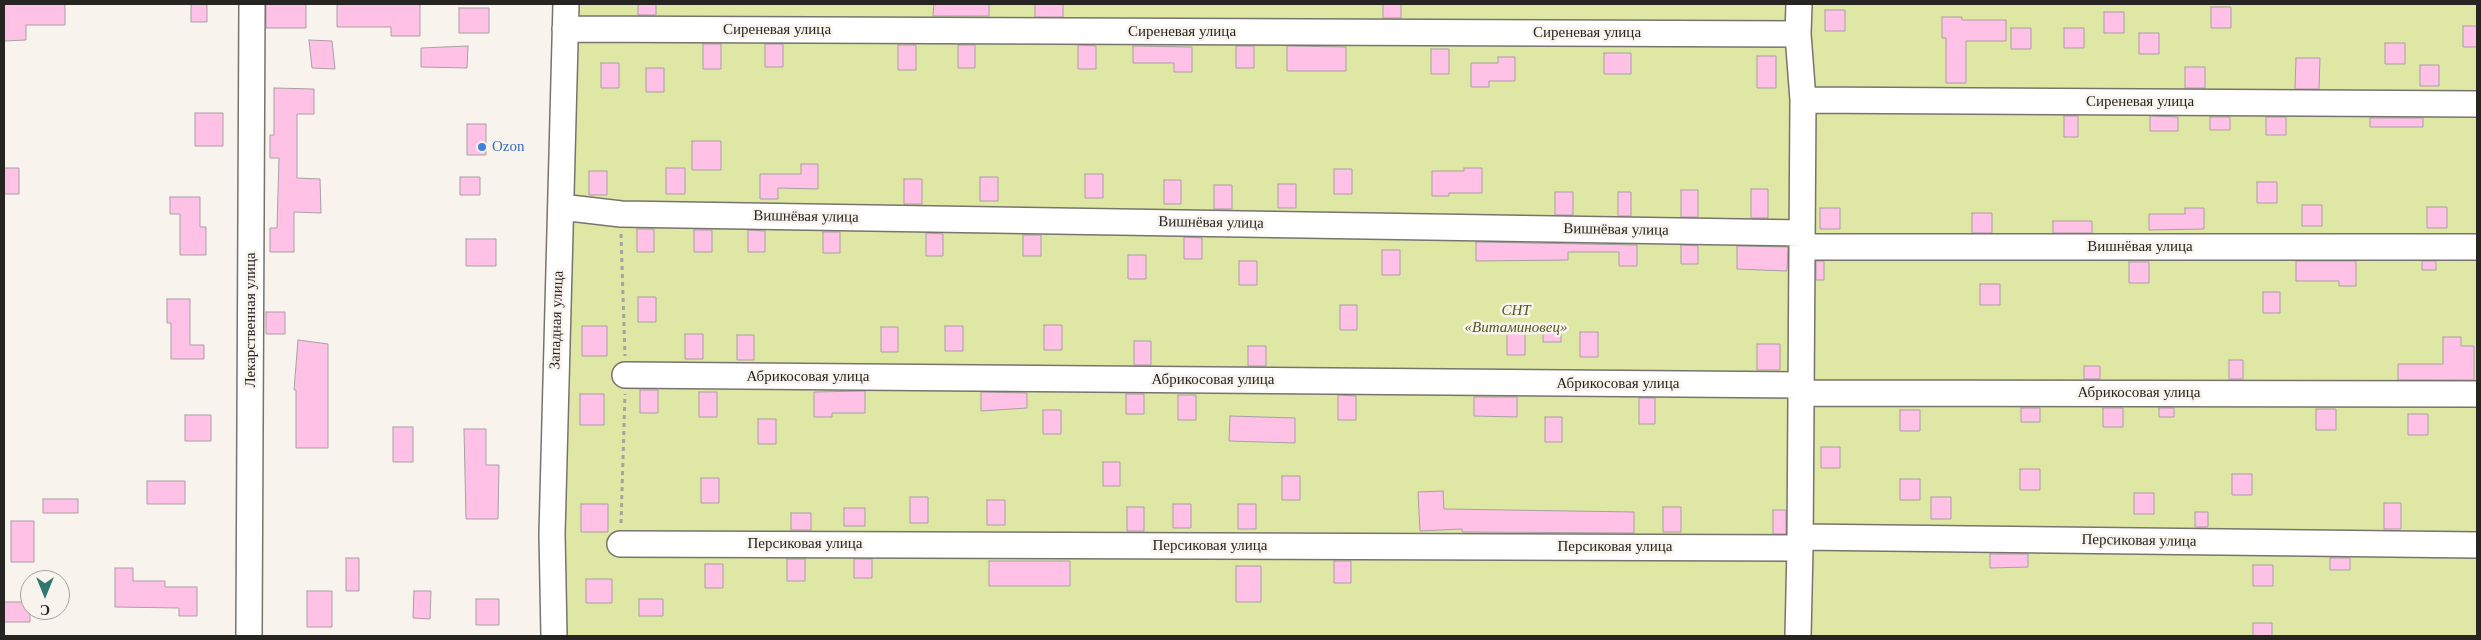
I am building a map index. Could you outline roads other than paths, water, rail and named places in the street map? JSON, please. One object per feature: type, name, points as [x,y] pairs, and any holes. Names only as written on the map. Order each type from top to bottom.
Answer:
[{"type":"street","name":"Лекарственная улица","points":[[249,636],[252,4]]},
{"type":"street","name":"Западная улица","points":[[554,636],[553,524],[566,4]]},
{"type":"street","points":[[1798,636],[1803,100],[1798,34],[1800,4]]},
{"type":"street","name":"Сиреневая улица","points":[[565,29],[1798,34]]},
{"type":"street","name":"Сиреневая улица","points":[[1803,100],[2477,104]]},
{"type":"street","name":"Вишнёвая улица","points":[[561,207],[621,214],[1802,240],[2477,247]]},
{"type":"street","name":"Абрикосовая улица","points":[[625,375],[1800,389],[2477,394]]},
{"type":"street","name":"Персиковая улица","points":[[620,544],[1800,542],[2477,544]]},
{"type":"place","name":"Ozon","points":[[482,147]]},
{"type":"park label","name":"СНТ «Витаминовец»","points":[[1516,320]]}]
